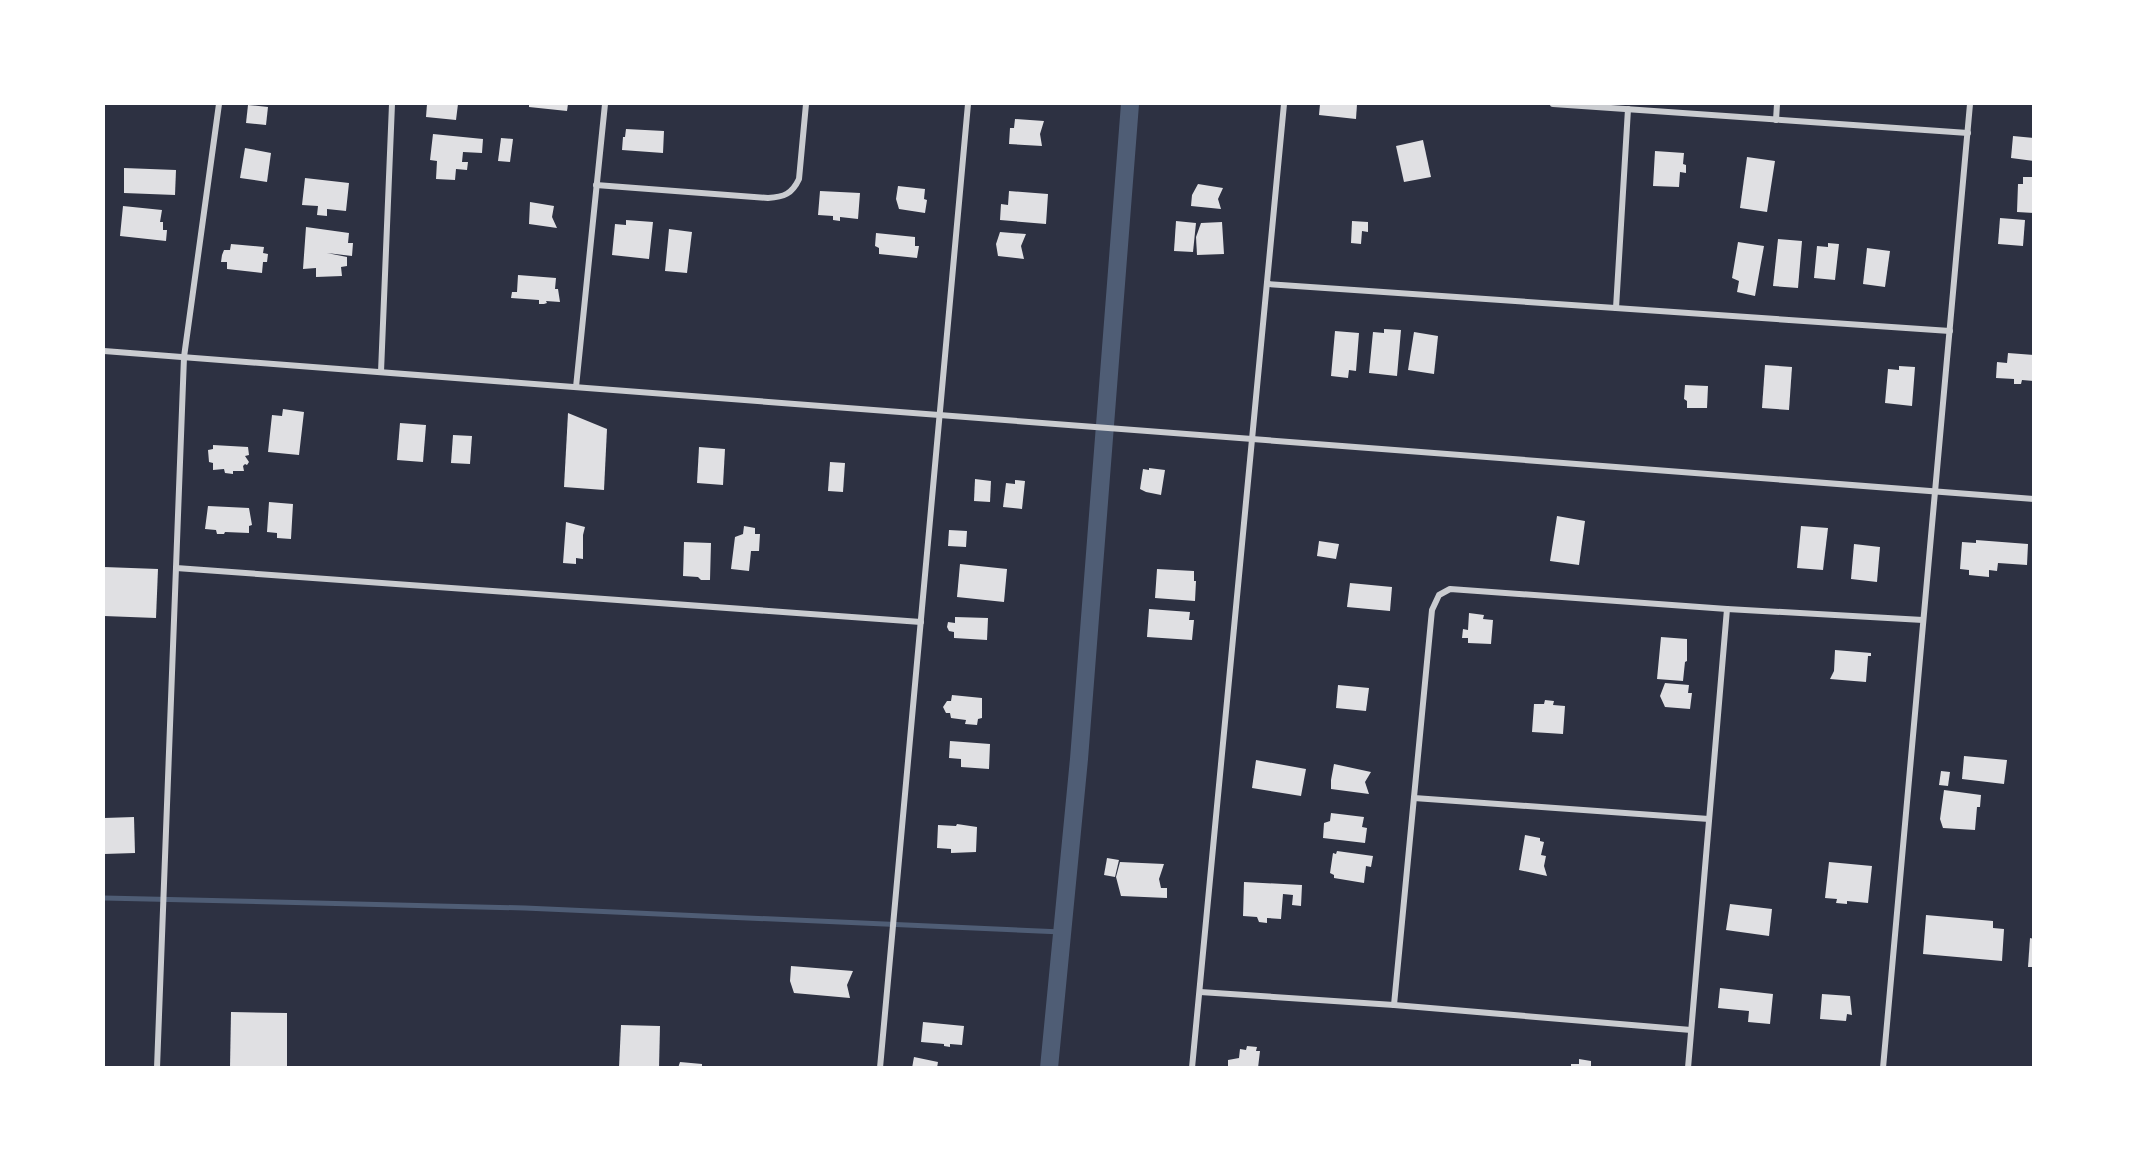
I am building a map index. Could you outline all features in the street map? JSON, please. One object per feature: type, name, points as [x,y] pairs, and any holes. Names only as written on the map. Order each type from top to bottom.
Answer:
[{"type":"street","points":[[157,1068],[184,357],[219,104]]},
{"type":"street","points":[[381,372],[392,104]]},
{"type":"street","points":[[576,387],[605,104]]},
{"type":"street","points":[[596,185],[768,198],[787,195],[799,179],[806,104]]},
{"type":"street","points":[[880,1068],[969,104]]},
{"type":"street","points":[[1192,1068],[1284,104]]},
{"type":"street","points":[[1553,104],[1968,134]]},
{"type":"street","points":[[1776,120],[1777,104]]},
{"type":"street","points":[[1883,1068],[1970,104]]},
{"type":"street","points":[[1616,308],[1628,109]]},
{"type":"street","points":[[1267,284],[1950,331]]},
{"type":"street","points":[[104,351],[940,417],[2034,499]]},
{"type":"street","points":[[176,568],[921,622]]},
{"type":"street","points":[[1394,1005],[1432,610],[1439,595],[1450,589],[1727,609],[1923,620]]},
{"type":"street","points":[[1688,1068],[1727,609]]},
{"type":"street","points":[[1414,798],[1709,819]]},
{"type":"street","points":[[1200,992],[1394,1005],[1691,1030]]},
{"type":"building","points":[[427,104],[458,104],[456,120],[426,117]]},
{"type":"building","points":[[529,104],[568,104],[567,111],[529,107]]},
{"type":"building","points":[[1320,104],[1357,104],[1356,119],[1319,115]]},
{"type":"building","points":[[248,105],[268,107],[266,125],[246,123]]},
{"type":"building","points":[[1015,119],[1044,121],[1040,134],[1042,146],[1009,144],[1010,128],[1014,128]]},
{"type":"building","points":[[626,129],[664,131],[663,153],[622,150]]},
{"type":"building","points":[[433,134],[483,139],[482,153],[463,152],[462,162],[468,162],[467,170],[456,169],[455,180],[436,179],[437,161],[430,160]]},
{"type":"building","points":[[2013,136],[2034,138],[2034,161],[2011,158]]},
{"type":"building","points":[[501,138],[513,139],[510,162],[498,161]]},
{"type":"building","points":[[1423,140],[1431,177],[1404,182],[1396,146]]},
{"type":"building","points":[[245,148],[271,153],[267,182],[240,178]]},
{"type":"building","points":[[1655,151],[1684,153],[1683,164],[1686,165],[1686,173],[1680,172],[1679,187],[1653,186]]},
{"type":"building","points":[[1747,157],[1775,161],[1767,212],[1740,208]]},
{"type":"building","points":[[124,168],[176,170],[175,195],[124,193]]},
{"type":"building","points":[[2023,177],[2034,177],[2034,213],[2017,212],[2018,184],[2023,184]]},
{"type":"building","points":[[305,178],[349,183],[346,211],[327,209],[327,216],[317,215],[318,206],[302,205]]},
{"type":"building","points":[[1198,184],[1223,188],[1218,199],[1221,209],[1191,206],[1192,195]]},
{"type":"building","points":[[898,186],[925,189],[924,199],[927,200],[925,213],[899,209],[896,199]]},
{"type":"building","points":[[820,191],[860,193],[858,219],[840,217],[840,221],[833,220],[833,216],[818,215]]},
{"type":"building","points":[[1009,191],[1048,194],[1046,224],[1000,220],[1001,204],[1008,205]]},
{"type":"building","points":[[530,202],[554,206],[552,217],[557,228],[529,224]]},
{"type":"building","points":[[123,206],[162,210],[160,222],[163,222],[163,230],[167,230],[166,241],[120,236]]},
{"type":"building","points":[[2000,218],[2025,220],[2023,246],[1998,244]]},
{"type":"building","points":[[626,220],[653,222],[649,259],[612,255],[615,224],[626,225]]},
{"type":"building","points":[[1176,221],[1196,223],[1193,252],[1174,251]]},
{"type":"building","points":[[1352,221],[1368,222],[1368,232],[1362,231],[1361,244],[1351,243]]},
{"type":"building","points":[[1222,222],[1224,254],[1197,255],[1196,237],[1201,223]]},
{"type":"building","points":[[306,227],[349,233],[348,243],[353,243],[352,256],[327,253],[347,257],[347,266],[341,267],[342,276],[316,277],[316,268],[303,269]]},
{"type":"building","points":[[669,229],[692,232],[687,273],[665,271]]},
{"type":"building","points":[[1000,232],[1026,234],[1021,246],[1024,259],[998,256],[996,244]]},
{"type":"building","points":[[876,233],[915,237],[915,246],[919,246],[917,258],[879,254],[879,248],[875,246]]},
{"type":"building","points":[[1778,239],[1802,241],[1798,288],[1773,286]]},
{"type":"building","points":[[1738,242],[1764,246],[1755,296],[1737,292],[1739,281],[1732,278]]},
{"type":"building","points":[[1828,243],[1839,244],[1835,280],[1814,278],[1817,246],[1828,247]]},
{"type":"building","points":[[231,244],[264,247],[263,253],[268,254],[267,262],[263,262],[262,273],[227,269],[227,262],[221,262],[222,255],[224,250],[230,250]]},
{"type":"building","points":[[1867,248],[1890,251],[1885,287],[1863,284]]},
{"type":"building","points":[[518,275],[556,278],[555,289],[558,289],[560,302],[546,301],[547,303],[539,304],[539,300],[511,298],[512,292],[517,292]]},
{"type":"building","points":[[1384,329],[1401,330],[1397,376],[1369,373],[1373,332],[1384,333]]},
{"type":"building","points":[[1335,331],[1359,333],[1356,371],[1349,370],[1348,378],[1331,376]]},
{"type":"building","points":[[1414,332],[1438,336],[1434,374],[1408,370]]},
{"type":"building","points":[[2008,353],[2034,355],[2034,381],[2022,380],[2021,384],[2014,384],[2014,379],[1996,378],[1997,362],[2007,363]]},
{"type":"building","points":[[1765,365],[1792,367],[1789,410],[1762,408]]},
{"type":"building","points":[[1899,366],[1915,367],[1912,406],[1885,403],[1888,369],[1899,370]]},
{"type":"building","points":[[1685,385],[1708,386],[1707,408],[1687,408],[1687,401],[1684,399]]},
{"type":"building","points":[[283,409],[304,412],[299,455],[268,452],[272,415],[282,416]]},
{"type":"building","points":[[568,413],[607,429],[604,490],[564,487]]},
{"type":"building","points":[[400,423],[426,425],[423,462],[397,460]]},
{"type":"building","points":[[453,435],[472,436],[470,464],[451,463]]},
{"type":"building","points":[[213,445],[248,447],[249,455],[245,456],[249,462],[243,466],[244,471],[233,471],[233,474],[225,473],[224,469],[213,470],[213,463],[209,462],[208,450],[213,449]]},
{"type":"building","points":[[699,447],[725,449],[723,485],[697,483]]},
{"type":"building","points":[[830,462],[845,463],[843,492],[828,491]]},
{"type":"building","points":[[1149,468],[1165,470],[1161,495],[1140,489],[1143,469],[1149,470]]},
{"type":"building","points":[[975,479],[991,481],[990,502],[974,501]]},
{"type":"building","points":[[1015,480],[1025,481],[1022,509],[1003,507],[1006,483],[1015,484]]},
{"type":"building","points":[[269,502],[293,504],[291,539],[277,538],[277,533],[267,532]]},
{"type":"building","points":[[208,506],[249,508],[252,525],[249,526],[249,533],[217,534],[216,530],[205,529]]},
{"type":"building","points":[[1557,516],[1585,521],[1579,565],[1550,561]]},
{"type":"building","points":[[566,522],[585,527],[583,559],[576,558],[576,564],[563,563]]},
{"type":"building","points":[[744,526],[755,528],[755,534],[760,534],[759,551],[751,551],[749,571],[731,569],[735,537],[743,534]]},
{"type":"building","points":[[1801,526],[1828,528],[1823,570],[1797,568]]},
{"type":"building","points":[[949,530],[967,531],[966,547],[948,546]]},
{"type":"building","points":[[1976,540],[2028,544],[2027,565],[1998,563],[1997,571],[1989,570],[1989,577],[1969,575],[1969,570],[1960,569],[1962,542],[1976,543]]},
{"type":"building","points":[[1319,541],[1339,544],[1336,559],[1317,556]]},
{"type":"building","points":[[684,542],[711,543],[710,580],[683,576]]},
{"type":"building","points":[[1854,544],[1880,547],[1877,582],[1851,579]]},
{"type":"building","points":[[960,564],[1007,569],[1004,602],[957,597]]},
{"type":"building","points":[[104,567],[158,569],[156,618],[104,616]]},
{"type":"building","points":[[1157,569],[1194,571],[1195,601],[1155,598]]},
{"type":"building","points":[[1350,583],[1392,587],[1390,611],[1347,607]]},
{"type":"building","points":[[1149,609],[1190,612],[1189,620],[1194,620],[1192,640],[1147,637]]},
{"type":"building","points":[[1469,613],[1484,615],[1483,619],[1493,620],[1491,644],[1468,643],[1468,638],[1462,638],[1463,629],[1468,630]]},
{"type":"building","points":[[955,617],[988,618],[987,640],[954,638],[954,632],[949,631],[947,627],[948,622],[955,623]]},
{"type":"building","points":[[1661,637],[1687,639],[1687,661],[1683,681],[1657,679]]},
{"type":"building","points":[[1835,650],[1871,653],[1871,656],[1868,656],[1866,682],[1830,679],[1834,671]]},
{"type":"building","points":[[1665,683],[1689,685],[1688,693],[1692,693],[1690,709],[1665,707],[1660,696]]},
{"type":"building","points":[[1338,685],[1369,688],[1366,711],[1336,708]]},
{"type":"building","points":[[952,695],[982,698],[982,718],[978,719],[977,725],[965,724],[966,720],[951,718],[950,713],[946,713],[943,707],[947,701],[951,701]]},
{"type":"building","points":[[1545,700],[1554,701],[1553,705],[1565,706],[1563,734],[1532,732],[1534,704],[1544,704]]},
{"type":"building","points":[[950,741],[990,744],[989,769],[961,767],[961,759],[949,758]]},
{"type":"building","points":[[1964,756],[2007,760],[2004,784],[1962,779]]},
{"type":"building","points":[[1256,760],[1306,769],[1301,796],[1252,788]]},
{"type":"building","points":[[1334,764],[1371,772],[1365,782],[1369,794],[1331,789]]},
{"type":"building","points":[[1941,771],[1950,772],[1948,786],[1939,785]]},
{"type":"building","points":[[1944,790],[1981,795],[1980,807],[1977,807],[1975,830],[1943,828],[1940,819]]},
{"type":"building","points":[[1331,813],[1364,817],[1362,827],[1367,828],[1365,843],[1323,838],[1324,823],[1330,821]]},
{"type":"building","points":[[134,817],[135,853],[104,854],[104,818]]},
{"type":"building","points":[[957,824],[977,827],[976,852],[951,853],[951,849],[937,848],[938,825],[956,826]]},
{"type":"building","points":[[1525,835],[1540,838],[1540,841],[1544,842],[1541,855],[1546,856],[1544,866],[1547,876],[1519,870]]},
{"type":"building","points":[[1337,851],[1373,856],[1371,867],[1366,866],[1364,883],[1334,878],[1334,875],[1330,873],[1333,853],[1336,854]]},
{"type":"building","points":[[1107,858],[1119,860],[1115,877],[1104,875]]},
{"type":"building","points":[[1120,862],[1164,864],[1159,879],[1161,888],[1167,888],[1167,898],[1121,896],[1116,877]]},
{"type":"building","points":[[1829,862],[1872,866],[1868,903],[1847,901],[1847,904],[1836,903],[1837,899],[1825,898]]},
{"type":"building","points":[[1244,882],[1302,885],[1301,906],[1292,905],[1293,895],[1283,894],[1281,919],[1267,918],[1267,923],[1259,922],[1257,917],[1243,916]]},
{"type":"building","points":[[1730,904],[1772,909],[1769,936],[1726,930]]},
{"type":"building","points":[[1926,915],[1993,921],[1993,928],[2004,929],[2002,961],[1923,954]]},
{"type":"building","points":[[2030,938],[2034,939],[2034,967],[2028,967]]},
{"type":"building","points":[[791,966],[853,971],[847,985],[850,998],[794,993],[790,981]]},
{"type":"building","points":[[1720,988],[1773,994],[1770,1024],[1748,1022],[1749,1011],[1718,1008]]},
{"type":"building","points":[[1822,994],[1850,996],[1852,1015],[1847,1014],[1846,1021],[1820,1019]]},
{"type":"building","points":[[231,1012],[287,1013],[287,1068],[230,1068]]},
{"type":"building","points":[[923,1022],[964,1026],[962,1045],[950,1044],[950,1047],[944,1044],[921,1042]]},
{"type":"building","points":[[621,1025],[660,1026],[659,1068],[619,1068]]},
{"type":"building","points":[[1247,1046],[1257,1047],[1256,1051],[1260,1051],[1258,1068],[1228,1068],[1228,1060],[1239,1058],[1240,1049],[1246,1050]]},
{"type":"building","points":[[914,1057],[938,1062],[937,1068],[912,1068]]},
{"type":"building","points":[[1579,1059],[1591,1061],[1591,1068],[1571,1068],[1571,1064],[1579,1064]]},
{"type":"building","points":[[680,1062],[702,1064],[702,1068],[678,1068]]},
{"type":"waterway","points":[[1049,1068],[1079,759],[1130,104]]},
{"type":"waterway","points":[[104,898],[525,908],[1062,932]]}]
